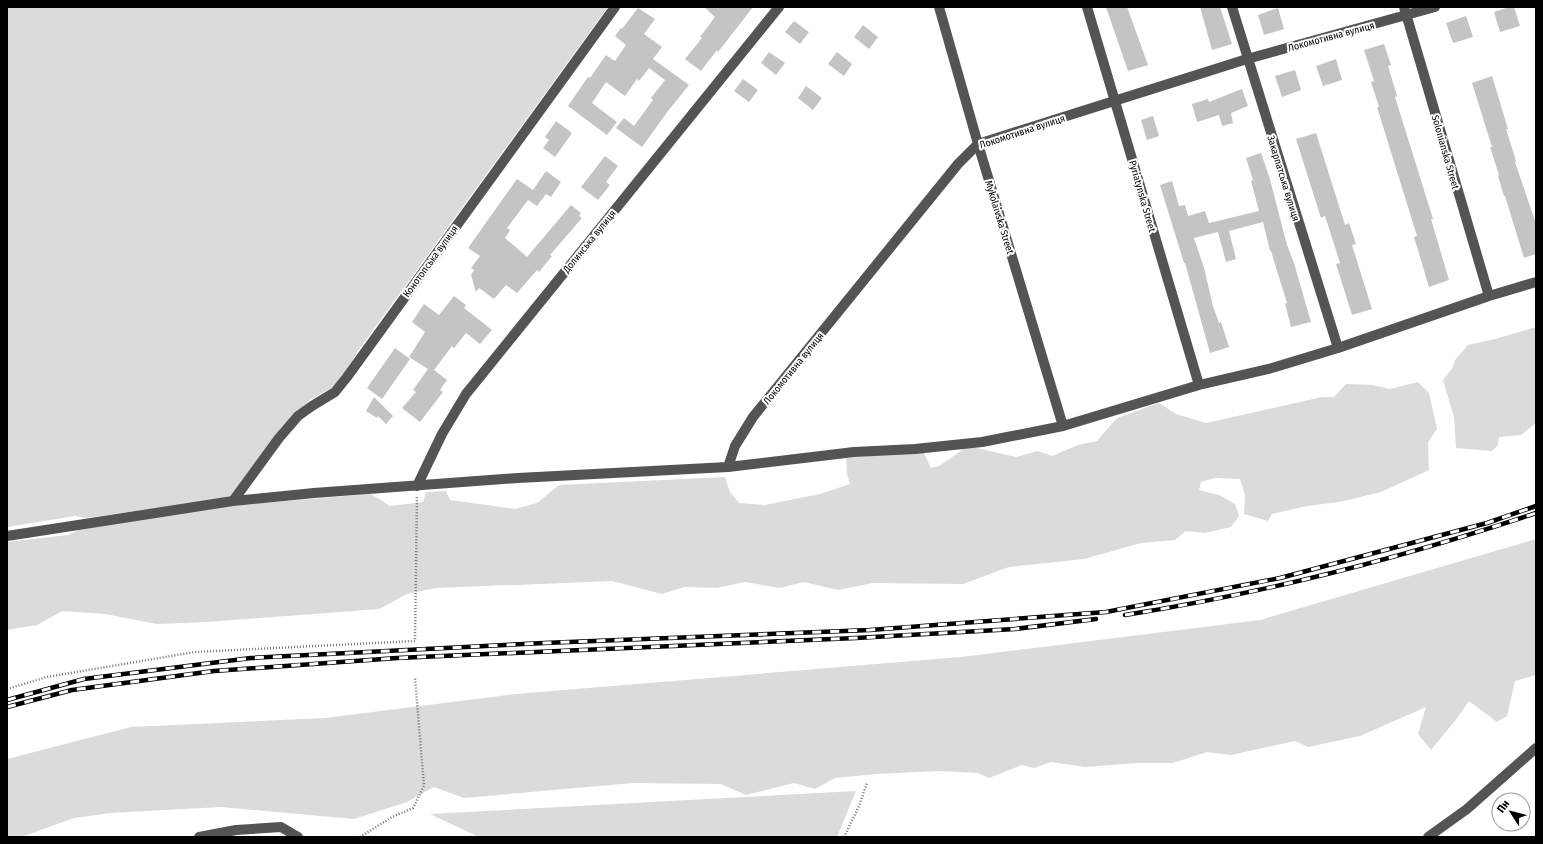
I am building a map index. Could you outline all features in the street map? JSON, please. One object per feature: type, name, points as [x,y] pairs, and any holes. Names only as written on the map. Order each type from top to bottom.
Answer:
[{"type":"street","name":"Конотопська вулиця","points":[[233,502],[279,438],[298,416],[335,392],[347,377],[615,7]]},
{"type":"street","name":"Долинська вулиця","points":[[417,486],[442,434],[466,394],[779,7]]},
{"type":"street","name":"Mykolaivska Street","points":[[939,7],[978,144],[1063,426]]},
{"type":"street","name":"Pyriatynska Street","points":[[1087,7],[1199,386]]},
{"type":"street","name":"Закарпатська вулиця","points":[[1232,7],[1338,348]]},
{"type":"street","name":"Локомотивна вулиця","points":[[728,467],[735,446],[753,417],[958,164],[978,144],[1405,11],[1435,7]]},
{"type":"street","name":"Solonianska Street","points":[[1405,11],[1489,296]]},
{"type":"street","points":[[7,536],[233,502],[314,493],[526,478],[728,467],[854,452],[915,449],[982,442],[1063,426],[1199,386],[1272,368],[1338,348],[1489,296],[1536,282]]},
{"type":"street","points":[[1428,837],[1467,809],[1536,748]]},
{"type":"street","points":[[199,837],[236,830],[281,827],[298,837]]},
{"type":"path","points":[[7,689],[47,677],[195,652],[415,641],[417,486]]},
{"type":"path","points":[[360,837],[392,817],[413,808],[424,786],[415,678]]},
{"type":"path","points":[[844,837],[859,806],[867,784]]},
{"type":"shaded area","points":[[7,7],[608,7],[360,348],[336,385],[310,400],[282,426],[230,498],[86,518],[75,516],[7,527]]},
{"type":"shaded area","points":[[1536,327],[1536,423],[1521,435],[1499,437],[1498,445],[1492,451],[1456,448],[1454,417],[1443,380],[1452,369],[1455,360],[1468,345]]},
{"type":"shaded area","points":[[1418,382],[1429,393],[1437,429],[1428,442],[1429,470],[1381,492],[1339,502],[1307,506],[1272,514],[1268,521],[1244,514],[1245,495],[1240,479],[1215,478],[1201,482],[1199,490],[1219,495],[1235,504],[1239,516],[1231,527],[1205,533],[1186,531],[1175,540],[1141,543],[1084,559],[1009,567],[963,584],[873,583],[838,590],[804,582],[779,588],[745,582],[716,588],[684,587],[662,594],[612,581],[436,588],[407,594],[379,609],[208,622],[157,624],[105,614],[62,611],[37,625],[7,630],[7,542],[68,535],[85,527],[238,505],[371,494],[390,506],[423,502],[426,492],[446,491],[450,500],[515,509],[537,503],[559,485],[725,477],[730,492],[739,503],[765,505],[820,494],[850,484],[847,474],[846,458],[923,451],[931,468],[939,466],[968,446],[1016,457],[1038,451],[1052,456],[1078,445],[1097,441],[1117,418],[1159,403],[1176,414],[1206,423],[1322,397],[1334,397],[1346,384],[1372,385],[1390,389]]},
{"type":"shaded area","points":[[1536,539],[1536,675],[1515,681],[1507,716],[1497,722],[1469,701],[1431,750],[1418,734],[1426,707],[1360,736],[1308,747],[1295,741],[1231,755],[1207,752],[1173,763],[1136,763],[1085,767],[1051,762],[1034,768],[1022,765],[989,778],[978,773],[939,771],[876,774],[835,778],[815,789],[794,783],[746,795],[721,784],[633,783],[464,798],[434,787],[407,802],[354,819],[221,807],[110,813],[74,818],[21,837],[7,837],[7,759],[131,727],[325,718],[516,694],[961,657],[1260,620]]},
{"type":"shaded area","points":[[856,791],[837,837],[479,837],[430,814]]},
{"type":"building","points":[[704,7],[753,7],[718,52],[717,50],[701,71],[685,59],[702,38],[700,37],[715,17]]},
{"type":"building","points":[[1106,7],[1127,7],[1148,65],[1128,71]]},
{"type":"building","points":[[1200,7],[1220,7],[1232,44],[1212,50]]},
{"type":"building","points":[[1509,7],[1514,7],[1520,26],[1500,32],[1494,12]]},
{"type":"building","points":[[638,8],[655,19],[644,34],[662,47],[653,59],[689,85],[642,147],[616,128],[624,118],[634,126],[653,100],[651,98],[665,80],[649,68],[639,81],[637,79],[625,96],[606,82],[592,103],[617,122],[607,135],[568,106],[588,77],[590,78],[606,55],[615,61],[626,45],[615,36]]},
{"type":"building","points":[[1278,8],[1284,29],[1264,35],[1258,15]]},
{"type":"building","points":[[1466,16],[1473,37],[1453,43],[1446,23]]},
{"type":"building","points":[[794,21],[809,32],[800,44],[785,32]]},
{"type":"building","points":[[863,25],[878,37],[869,49],[854,37]]},
{"type":"building","points":[[1384,44],[1391,65],[1388,66],[1397,96],[1395,97],[1433,219],[1431,219],[1449,280],[1429,287],[1414,237],[1417,236],[1377,107],[1379,107],[1371,82],[1374,81],[1364,50]]},
{"type":"building","points":[[769,52],[785,63],[776,75],[761,63]]},
{"type":"building","points":[[837,52],[852,64],[844,76],[828,64]]},
{"type":"building","points":[[1336,59],[1342,80],[1323,86],[1316,66]]},
{"type":"building","points":[[1295,70],[1301,90],[1282,97],[1275,76]]},
{"type":"building","points":[[1492,76],[1508,129],[1506,129],[1516,161],[1515,162],[1536,224],[1536,254],[1524,258],[1498,176],[1499,175],[1490,147],[1492,147],[1472,83]]},
{"type":"building","points":[[743,79],[758,90],[749,102],[734,91]]},
{"type":"building","points":[[806,86],[822,98],[813,110],[798,98]]},
{"type":"building","points":[[1242,89],[1248,106],[1231,113],[1233,123],[1222,126],[1219,115],[1197,122],[1192,104],[1208,99],[1209,102]]},
{"type":"building","points":[[1153,116],[1159,136],[1147,140],[1141,120]]},
{"type":"building","points":[[556,121],[572,133],[555,157],[543,148],[549,140],[545,137]]},
{"type":"building","points":[[1316,133],[1345,225],[1349,223],[1356,244],[1352,245],[1372,309],[1352,315],[1336,264],[1340,263],[1325,216],[1321,218],[1296,139]]},
{"type":"building","points":[[1261,153],[1311,322],[1291,327],[1285,304],[1287,303],[1270,251],[1263,222],[1229,231],[1236,259],[1226,262],[1218,232],[1194,238],[1204,268],[1213,306],[1219,323],[1221,322],[1229,347],[1210,353],[1185,263],[1160,185],[1172,181],[1179,206],[1185,205],[1188,216],[1205,211],[1209,223],[1259,211],[1251,181],[1253,180],[1246,158]]},
{"type":"building","points":[[605,156],[618,166],[606,182],[610,185],[598,200],[581,187]]},
{"type":"building","points":[[546,171],[561,182],[551,197],[546,194],[537,206],[528,200],[507,228],[510,230],[505,238],[527,257],[571,205],[581,213],[579,216],[582,218],[550,255],[552,256],[539,272],[537,270],[517,293],[506,285],[494,299],[479,288],[476,292],[471,275],[474,270],[471,268],[480,256],[468,248],[517,179],[533,190]]},
{"type":"building","points":[[454,296],[466,305],[464,308],[492,330],[480,344],[466,333],[454,348],[452,346],[434,370],[447,380],[440,390],[443,392],[420,422],[402,408],[416,392],[413,390],[428,369],[409,357],[425,332],[412,322],[424,304],[439,315]]},
{"type":"building","points":[[395,348],[410,359],[382,399],[367,388]]},
{"type":"building","points":[[374,397],[393,416],[386,424],[378,416],[377,418],[366,411]]},
{"type":"railway","points":[[7,700],[84,679],[251,658],[544,643],[870,630],[1106,612],[1280,578],[1487,523],[1536,506]]},
{"type":"railway","points":[[1125,615],[1229,596],[1333,573],[1435,545],[1536,513]]},
{"type":"railway","points":[[7,707],[72,690],[214,671],[397,658],[856,638],[1015,629],[1096,619]]}]
